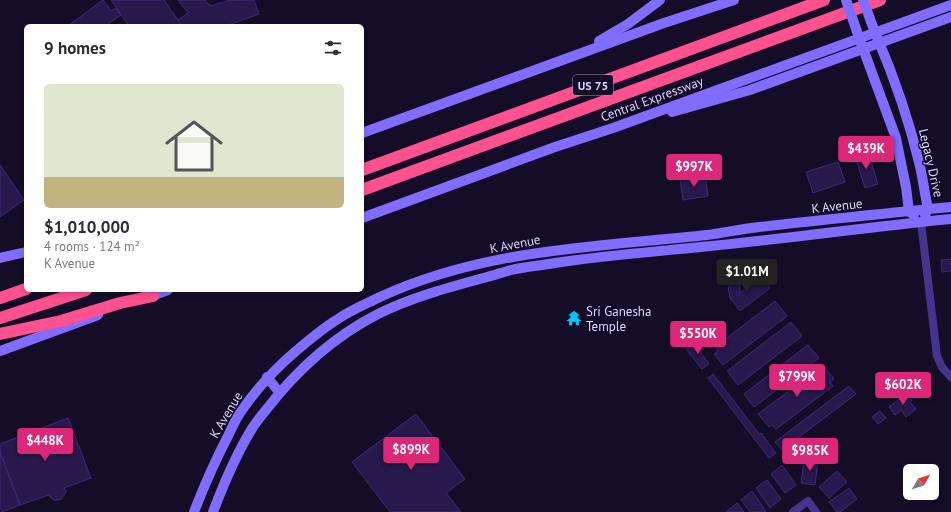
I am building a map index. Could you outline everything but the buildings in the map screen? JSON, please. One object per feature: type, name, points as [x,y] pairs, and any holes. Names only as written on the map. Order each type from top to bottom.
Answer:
[{"type":"highway","name":"US 75","points":[[364,169],[824,0]]},
{"type":"highway","name":"Central Expressway","points":[[364,189],[880,0]]},
{"type":"highway","points":[[0,298],[24,288]]},
{"type":"highway","points":[[0,318],[80,292]]},
{"type":"highway","points":[[0,334],[61,321],[120,303],[153,296]]},
{"type":"main road","points":[[571,57],[624,27],[660,0]]},
{"type":"main road","points":[[364,133],[664,23],[734,0]]},
{"type":"main road","points":[[846,0],[896,138],[906,187],[909,211],[921,222]]},
{"type":"main road","name":"Legacy Drive","points":[[863,0],[892,75],[920,168],[928,209],[921,222]]},
{"type":"main road","name":"Central Expressway","points":[[364,217],[547,150],[605,131],[951,4]]},
{"type":"main road","points":[[605,131],[744,92],[878,39],[951,17]]},
{"type":"main road","points":[[896,138],[911,134]]},
{"type":"main road","name":"K Avenue","points":[[194,512],[202,489],[238,415],[267,378],[336,319],[402,287],[425,279],[497,260],[539,252],[951,207]]},
{"type":"main road","name":"K Avenue","points":[[213,512],[237,456],[253,427],[279,392],[297,373],[338,339],[360,324],[378,314],[420,297],[510,270],[584,258],[704,247],[951,219]]},
{"type":"main road","points":[[806,222],[806,235]]},
{"type":"main road","points":[[702,235],[704,247]]},
{"type":"main road","points":[[0,258],[24,252]]},
{"type":"main road","points":[[0,351],[163,292]]},
{"type":"main road","points":[[353,310],[360,324]]},
{"type":"main road","points":[[267,378],[279,392]]},
{"type":"main road","points":[[202,489],[219,496]]},
{"type":"street","points":[[921,222],[938,356],[942,367],[951,378]]},
{"type":"street","points":[[793,512],[808,501],[816,512]]},
{"type":"place","name":"Sri Ganesha Temple","points":[[574,318]]}]
